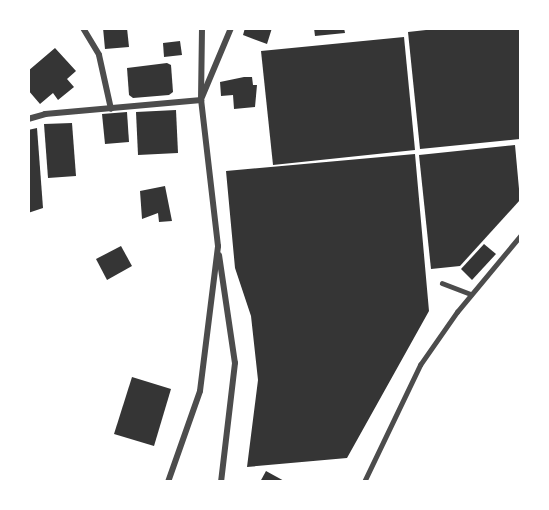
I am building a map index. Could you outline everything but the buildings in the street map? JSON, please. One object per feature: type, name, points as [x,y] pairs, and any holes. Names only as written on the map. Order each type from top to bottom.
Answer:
[{"type":"street","points":[[83,28],[99,55],[111,109]]},
{"type":"street","points":[[202,28],[201,100],[218,246],[235,363],[221,482]]},
{"type":"street","points":[[201,100],[231,28]]},
{"type":"street","points":[[28,119],[201,100]]},
{"type":"street","points":[[168,482],[200,391],[218,246]]},
{"type":"lane","points":[[364,482],[420,365],[471,294],[520,236]]},
{"type":"lane","points":[[442,283],[471,294]]}]
